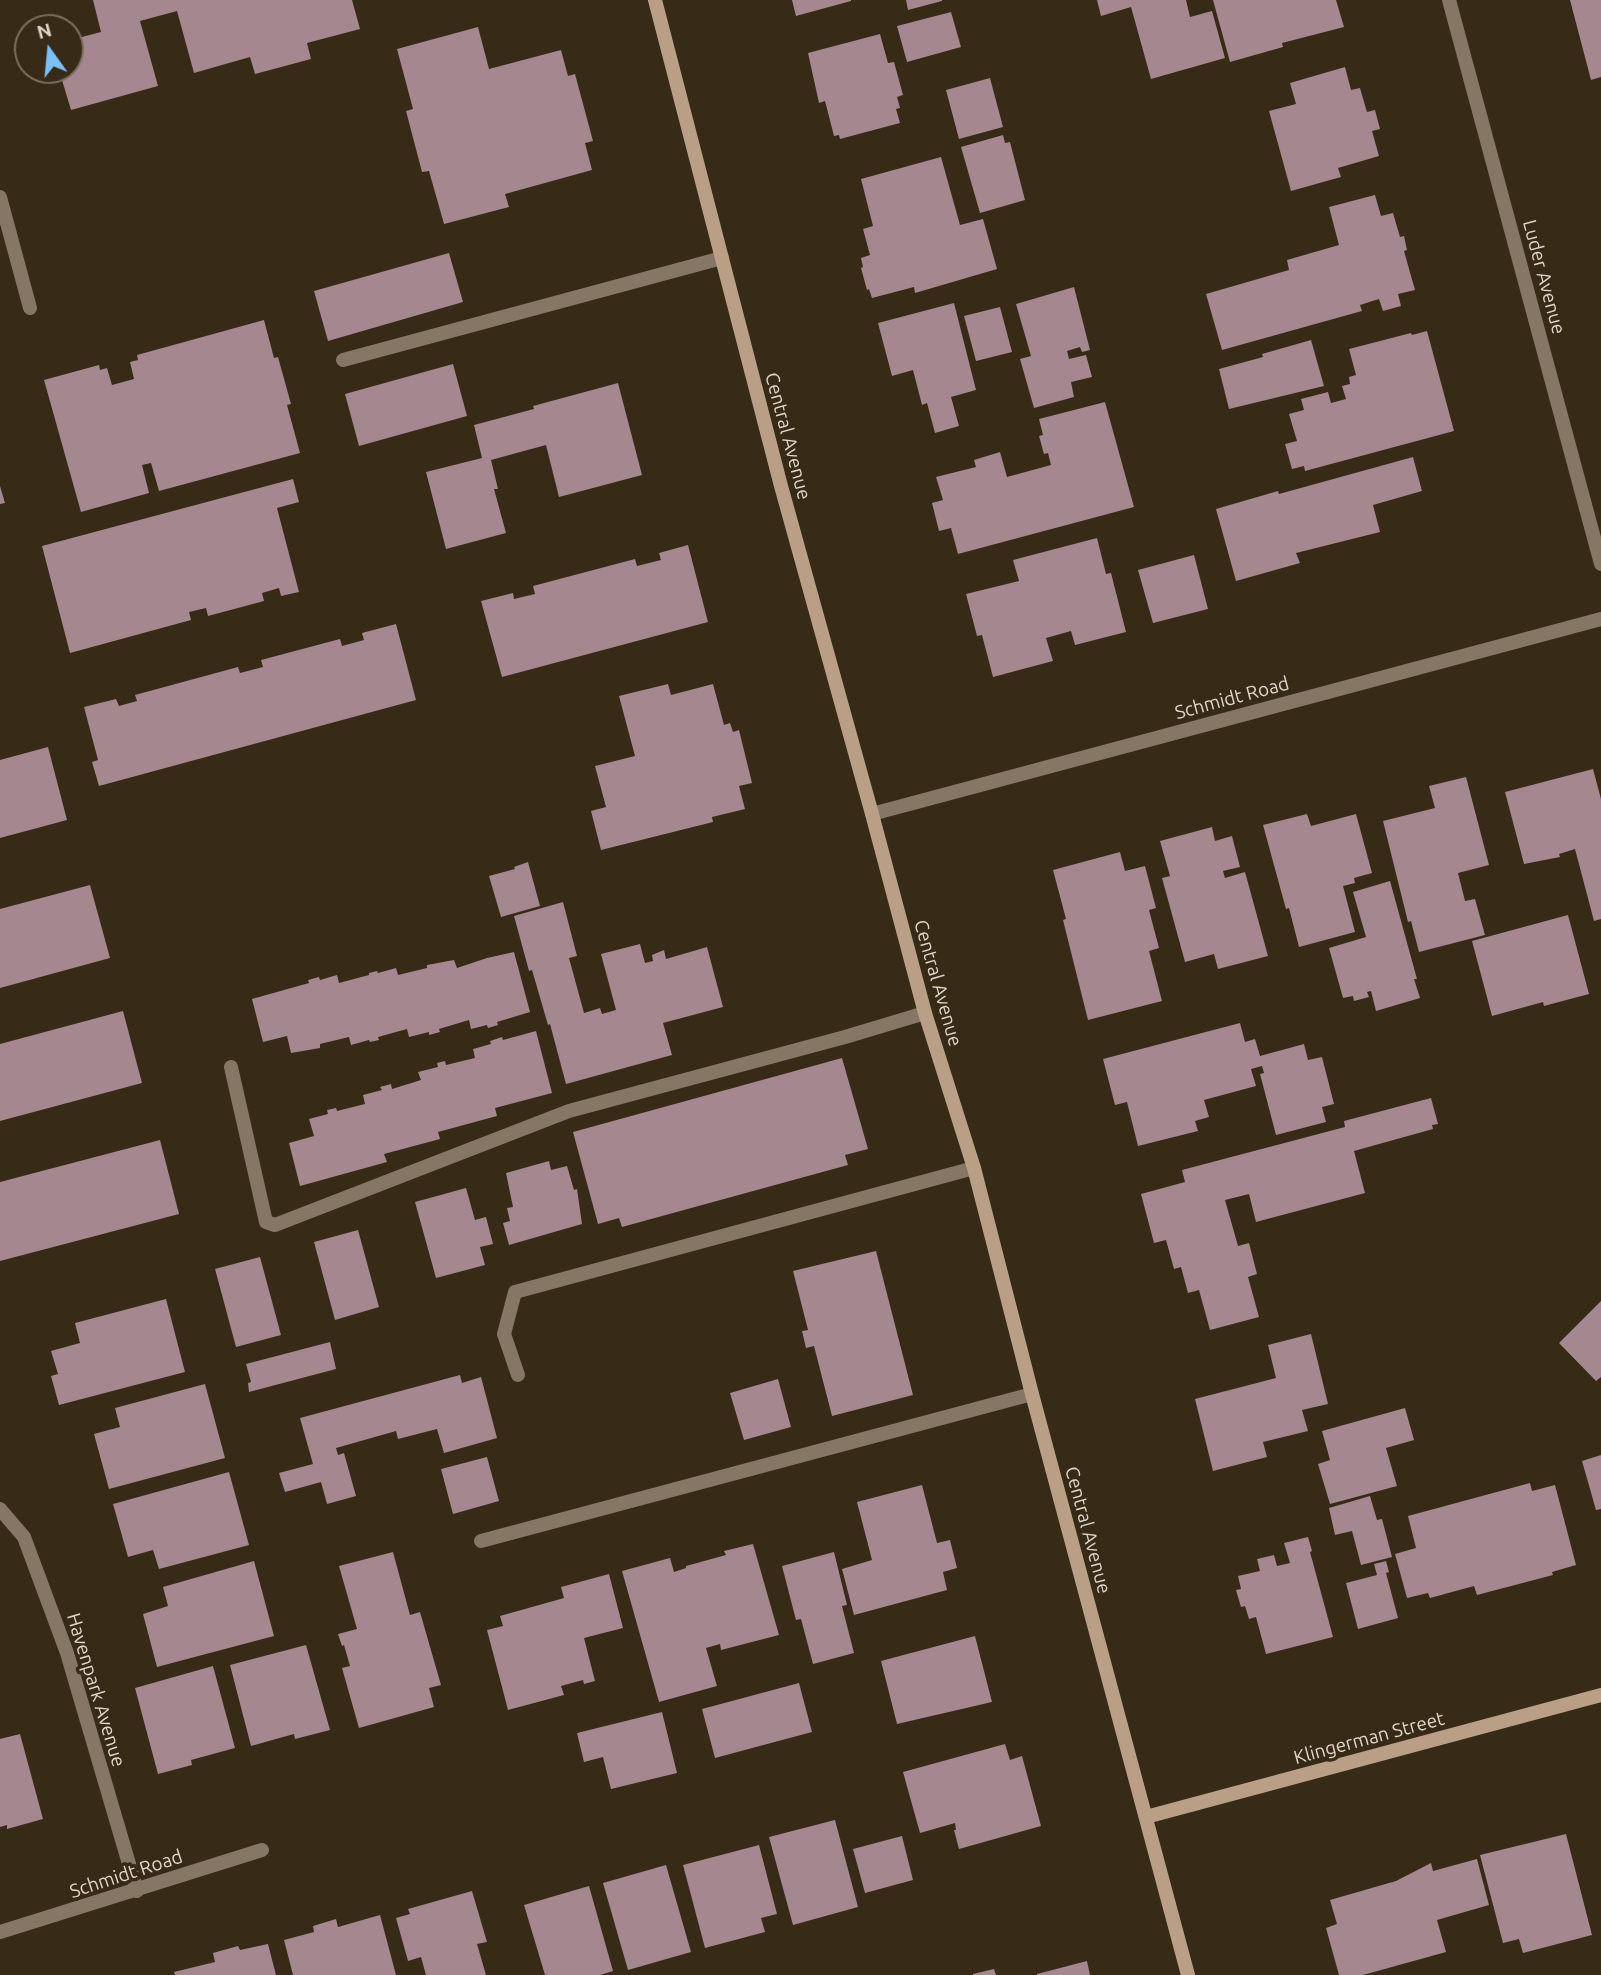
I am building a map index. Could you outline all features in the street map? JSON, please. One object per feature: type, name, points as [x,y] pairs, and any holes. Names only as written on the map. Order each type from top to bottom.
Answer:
[{"type":"street","name":"Central Avenue","points":[[655,0],[781,486],[925,1013],[974,1168],[1188,1975]]},
{"type":"street","name":"Luder Avenue","points":[[1449,0],[1601,564]]},
{"type":"street","points":[[0,197],[30,308]]},
{"type":"street","points":[[343,360],[722,258]]},
{"type":"street","name":"Schmidt Road","points":[[872,814],[1601,619]]},
{"type":"street","points":[[231,1067],[266,1222],[275,1224],[569,1111],[832,1041],[925,1013]]},
{"type":"street","points":[[518,1375],[504,1334],[515,1292],[974,1168]]},
{"type":"street","points":[[481,1541],[1032,1394]]},
{"type":"street","name":"Havenpark Avenue","points":[[0,1509],[24,1537],[67,1653],[136,1891]]},
{"type":"street","name":"Klingerman Street","points":[[1146,1817],[1601,1695]]},
{"type":"street","name":"Schmidt Road","points":[[0,1932],[262,1850]]},
{"type":"building","points":[[93,0],[352,0],[360,29],[307,43],[311,59],[255,74],[250,57],[194,73],[177,11],[140,21],[158,86],[71,110],[63,84],[84,84],[84,36],[101,32]]},
{"type":"building","points":[[792,0],[851,0],[851,1],[796,16]]},
{"type":"building","points":[[906,0],[942,0],[942,1],[908,10]]},
{"type":"building","points":[[1097,0],[1186,0],[1190,17],[1212,11],[1225,58],[1151,79],[1131,7],[1101,16]]},
{"type":"building","points":[[1213,0],[1336,0],[1344,27],[1282,43],[1283,47],[1230,62]]},
{"type":"building","points":[[1570,0],[1601,0],[1601,77],[1591,80]]},
{"type":"building","points":[[951,12],[961,47],[907,62],[897,26]]},
{"type":"building","points":[[478,27],[489,69],[561,50],[568,76],[575,74],[593,141],[585,143],[592,170],[505,194],[509,207],[444,224],[429,171],[422,172],[406,111],[413,109],[397,49]]},
{"type":"building","points":[[880,34],[888,63],[894,62],[903,95],[897,97],[900,108],[896,109],[900,123],[840,139],[839,135],[834,136],[825,101],[819,103],[808,53]]},
{"type":"building","points":[[1345,67],[1351,90],[1360,88],[1367,112],[1375,110],[1380,129],[1372,131],[1379,156],[1338,168],[1341,177],[1291,191],[1269,111],[1296,104],[1290,83]]},
{"type":"building","points":[[990,78],[1003,127],[959,139],[946,90]]},
{"type":"building","points":[[1003,135],[1005,143],[1010,142],[1025,200],[980,213],[961,147]]},
{"type":"building","points":[[941,157],[960,225],[983,219],[997,269],[915,293],[914,287],[872,298],[861,268],[861,258],[870,255],[863,229],[873,226],[861,179]]},
{"type":"building","points":[[1375,195],[1381,216],[1393,213],[1400,237],[1404,236],[1407,250],[1404,251],[1415,290],[1398,294],[1401,306],[1383,311],[1379,299],[1360,305],[1362,311],[1222,350],[1206,294],[1289,270],[1287,260],[1339,245],[1329,207]]},
{"type":"building","points":[[449,253],[463,302],[328,341],[314,291]]},
{"type":"building","points":[[1074,287],[1090,350],[1082,352],[1080,347],[1067,351],[1069,359],[1086,355],[1092,377],[1071,382],[1074,397],[1034,408],[1020,359],[1031,356],[1016,304]]},
{"type":"building","points":[[954,303],[976,390],[951,397],[959,426],[935,433],[927,403],[922,405],[913,370],[892,376],[878,323]]},
{"type":"building","points":[[1000,307],[1012,352],[976,361],[964,316]]},
{"type":"building","points":[[264,320],[274,358],[278,357],[291,404],[287,405],[300,453],[159,491],[151,463],[142,465],[149,493],[81,512],[44,380],[99,365],[100,370],[107,368],[112,385],[134,379],[130,362],[138,360],[137,355]]},
{"type":"building","points":[[1427,331],[1454,431],[1305,471],[1304,466],[1292,469],[1285,444],[1297,441],[1289,414],[1304,410],[1301,399],[1328,392],[1331,403],[1346,399],[1342,386],[1350,384],[1349,377],[1356,375],[1349,349]]},
{"type":"building","points":[[1311,340],[1324,386],[1229,409],[1219,369]]},
{"type":"building","points":[[453,364],[467,416],[359,446],[345,394]]},
{"type":"building","points":[[618,383],[642,475],[559,497],[546,445],[491,460],[498,489],[494,489],[506,533],[446,549],[426,472],[482,458],[474,425]]},
{"type":"building","points":[[1105,402],[1134,507],[958,554],[951,528],[939,531],[932,503],[943,500],[936,477],[976,467],[974,460],[1000,452],[1007,477],[1051,465],[1048,453],[1044,454],[1039,436],[1043,435],[1039,419]]},
{"type":"building","points":[[1413,457],[1422,491],[1373,505],[1380,532],[1296,553],[1300,563],[1236,581],[1216,509]]},
{"type":"building","points":[[293,479],[299,502],[277,508],[299,592],[281,596],[279,588],[262,593],[264,601],[208,616],[206,608],[189,612],[191,620],[70,653],[42,546]]},
{"type":"building","points":[[0,486],[5,503],[0,504]]},
{"type":"building","points":[[1097,538],[1106,574],[1111,573],[1126,632],[1075,645],[1071,631],[1046,638],[1053,661],[993,677],[982,635],[977,636],[966,594],[1019,581],[1013,560]]},
{"type":"building","points":[[688,545],[708,622],[502,677],[481,601],[513,593],[514,599],[535,594],[533,586],[635,559],[637,566],[661,560],[659,553]]},
{"type":"building","points":[[1194,555],[1208,609],[1153,623],[1138,570]]},
{"type":"building","points":[[396,624],[416,700],[99,786],[92,762],[98,760],[84,707],[116,699],[119,706],[137,701],[135,695],[238,667],[240,673],[263,667],[261,660],[340,639],[342,646],[364,640],[362,633]]},
{"type":"building","points":[[668,684],[671,695],[713,684],[724,725],[730,723],[733,732],[739,730],[752,783],[739,786],[745,809],[712,817],[713,822],[601,850],[591,811],[606,807],[595,766],[635,756],[619,696]]},
{"type":"building","points":[[48,747],[67,820],[0,838],[0,760]]},
{"type":"building","points":[[1593,769],[1601,799],[1601,919],[1594,921],[1575,849],[1559,854],[1560,857],[1524,864],[1505,792]]},
{"type":"building","points":[[1466,777],[1489,865],[1458,873],[1465,901],[1475,899],[1485,935],[1419,952],[1411,921],[1408,922],[1383,821],[1435,808],[1429,786]]},
{"type":"building","points":[[1307,814],[1311,826],[1356,814],[1372,873],[1354,878],[1355,883],[1343,886],[1355,932],[1299,947],[1263,825]]},
{"type":"building","points":[[1212,827],[1215,841],[1232,836],[1240,867],[1223,871],[1225,878],[1245,872],[1268,956],[1218,969],[1214,954],[1185,962],[1162,878],[1170,876],[1160,841]]},
{"type":"building","points":[[1120,852],[1125,871],[1145,866],[1156,908],[1149,910],[1159,948],[1149,951],[1162,1001],[1088,1020],[1053,870]]},
{"type":"building","points":[[528,862],[540,906],[501,917],[489,876],[515,869],[514,867]]},
{"type":"building","points":[[1390,881],[1420,998],[1376,1011],[1371,991],[1367,992],[1369,997],[1354,1001],[1353,996],[1343,998],[1329,948],[1366,937],[1353,892]]},
{"type":"building","points":[[90,885],[110,958],[0,988],[0,909]]},
{"type":"building","points":[[563,902],[577,956],[569,958],[584,1013],[600,1008],[602,1014],[616,1010],[601,954],[640,944],[645,963],[653,961],[652,955],[664,950],[666,959],[707,947],[723,1007],[663,1023],[672,1055],[566,1084],[550,1024],[548,1025],[532,970],[529,971],[514,916]]},
{"type":"building","points":[[1568,915],[1589,994],[1544,1006],[1543,1002],[1492,1016],[1472,941]]},
{"type":"building","points":[[514,952],[530,1012],[497,1022],[498,1025],[471,1029],[469,1020],[439,1029],[440,1032],[429,1035],[429,1032],[409,1037],[407,1029],[370,1042],[369,1040],[351,1045],[349,1037],[320,1044],[320,1048],[291,1053],[287,1036],[263,1042],[252,999],[309,983],[308,980],[319,977],[320,980],[337,975],[339,983],[377,971],[378,973],[396,968],[398,975],[427,968],[427,965],[454,960],[457,968]]},
{"type":"building","points":[[123,1011],[142,1083],[0,1121],[0,1044]]},
{"type":"building","points":[[1240,1023],[1245,1042],[1255,1039],[1260,1056],[1304,1044],[1308,1060],[1322,1057],[1334,1104],[1322,1107],[1326,1122],[1276,1135],[1260,1074],[1264,1073],[1262,1066],[1251,1069],[1256,1086],[1204,1100],[1209,1117],[1195,1121],[1198,1131],[1138,1146],[1127,1102],[1115,1105],[1103,1059]]},
{"type":"building","points":[[536,1031],[552,1093],[495,1108],[497,1116],[438,1132],[440,1139],[384,1154],[387,1162],[300,1186],[289,1143],[314,1136],[309,1119],[328,1114],[327,1110],[336,1108],[337,1111],[365,1104],[363,1095],[382,1090],[380,1087],[391,1084],[392,1089],[421,1080],[418,1072],[438,1067],[437,1063],[445,1061],[446,1065],[475,1058],[473,1049],[491,1044],[490,1041]]},
{"type":"building","points":[[842,1058],[868,1149],[845,1155],[848,1165],[622,1227],[619,1218],[598,1224],[573,1132]]},
{"type":"building","points":[[1431,1098],[1438,1124],[1432,1125],[1433,1129],[1354,1151],[1365,1193],[1256,1222],[1249,1194],[1225,1200],[1238,1246],[1249,1243],[1257,1274],[1248,1277],[1259,1317],[1210,1330],[1199,1290],[1188,1293],[1181,1267],[1174,1269],[1166,1240],[1154,1243],[1141,1194],[1185,1182],[1182,1170],[1345,1127],[1344,1121]]},
{"type":"building","points":[[160,1140],[179,1214],[0,1261],[0,1182]]},
{"type":"building","points":[[549,1161],[551,1170],[567,1166],[574,1190],[577,1189],[582,1224],[509,1245],[503,1223],[510,1221],[507,1208],[513,1207],[506,1173]]},
{"type":"building","points":[[466,1188],[475,1220],[486,1217],[493,1244],[480,1247],[485,1265],[436,1278],[415,1202]]},
{"type":"building","points":[[358,1230],[379,1307],[335,1320],[314,1242]]},
{"type":"building","points":[[876,1251],[913,1395],[832,1416],[814,1346],[806,1348],[802,1331],[808,1330],[793,1271]]},
{"type":"building","points":[[260,1257],[281,1335],[236,1347],[215,1269]]},
{"type":"building","points":[[166,1299],[185,1372],[59,1405],[51,1376],[58,1374],[51,1351],[80,1343],[75,1323]]},
{"type":"building","points":[[1601,1301],[1601,1377],[1596,1381],[1559,1343]]},
{"type":"building","points":[[1311,1334],[1328,1404],[1302,1410],[1308,1431],[1263,1442],[1267,1457],[1213,1471],[1195,1399],[1276,1378],[1268,1345]]},
{"type":"building","points":[[330,1342],[336,1369],[249,1392],[248,1383],[251,1382],[246,1364]]},
{"type":"building","points":[[460,1375],[462,1383],[481,1377],[497,1438],[444,1453],[437,1429],[398,1439],[396,1431],[336,1448],[338,1455],[344,1453],[356,1496],[327,1504],[321,1482],[285,1492],[279,1473],[313,1464],[300,1418]]},
{"type":"building","points":[[778,1379],[791,1427],[744,1440],[730,1393]]},
{"type":"building","points":[[205,1384],[225,1458],[109,1489],[94,1434],[120,1427],[115,1408]]},
{"type":"building","points":[[1405,1408],[1414,1440],[1386,1448],[1397,1486],[1330,1504],[1318,1464],[1330,1460],[1322,1431]]},
{"type":"building","points":[[1601,1455],[1601,1509],[1596,1510],[1582,1461]]},
{"type":"building","points":[[487,1457],[499,1501],[453,1514],[441,1469]]},
{"type":"building","points":[[229,1472],[249,1545],[159,1569],[153,1550],[128,1557],[113,1504]]},
{"type":"building","points":[[1530,1483],[1532,1491],[1555,1485],[1576,1565],[1552,1572],[1553,1575],[1477,1595],[1474,1586],[1430,1598],[1428,1593],[1407,1598],[1395,1554],[1416,1548],[1408,1516]]},
{"type":"building","points":[[922,1485],[937,1543],[950,1540],[957,1568],[943,1572],[947,1590],[854,1615],[842,1569],[872,1560],[857,1502]]},
{"type":"building","points":[[1370,1496],[1377,1520],[1382,1519],[1392,1557],[1361,1565],[1352,1531],[1335,1535],[1329,1508]]},
{"type":"building","points":[[1308,1537],[1333,1637],[1266,1654],[1256,1617],[1249,1619],[1245,1606],[1241,1607],[1236,1590],[1241,1589],[1238,1576],[1260,1571],[1257,1559],[1274,1555],[1277,1566],[1290,1563],[1284,1543]]},
{"type":"building","points":[[753,1544],[779,1635],[721,1650],[720,1644],[706,1648],[717,1686],[659,1702],[622,1571],[670,1558],[674,1572],[726,1555],[724,1551]]},
{"type":"building","points":[[393,1552],[410,1615],[420,1612],[441,1685],[429,1688],[434,1707],[359,1728],[342,1668],[350,1666],[338,1634],[357,1629],[339,1566]]},
{"type":"building","points":[[834,1552],[847,1605],[842,1606],[854,1653],[813,1664],[801,1619],[796,1620],[782,1566]]},
{"type":"building","points":[[254,1561],[274,1636],[157,1667],[143,1614],[168,1606],[163,1587]]},
{"type":"building","points":[[1386,1561],[1389,1572],[1386,1573],[1398,1618],[1358,1629],[1346,1583],[1377,1575],[1374,1564]]},
{"type":"building","points":[[609,1574],[623,1628],[584,1638],[595,1681],[584,1684],[583,1680],[561,1686],[564,1695],[508,1710],[487,1630],[503,1626],[500,1616],[564,1598],[561,1587]]},
{"type":"building","points":[[975,1636],[992,1702],[897,1724],[881,1661]]},
{"type":"building","points":[[306,1645],[330,1730],[295,1739],[294,1734],[251,1746],[230,1665]]},
{"type":"building","points":[[213,1666],[235,1748],[191,1760],[192,1765],[158,1774],[135,1688]]},
{"type":"building","points":[[799,1683],[812,1732],[715,1758],[702,1709]]},
{"type":"building","points":[[662,1712],[677,1773],[611,1789],[603,1757],[584,1762],[577,1733]]},
{"type":"building","points":[[20,1734],[43,1819],[7,1829],[7,1825],[0,1827],[0,1739]]},
{"type":"building","points":[[1005,1744],[1010,1760],[1022,1756],[1041,1826],[959,1849],[955,1823],[920,1833],[903,1772]]},
{"type":"building","points":[[835,1820],[858,1907],[793,1925],[769,1837]]},
{"type":"building","points":[[1566,1834],[1592,1935],[1523,1953],[1519,1939],[1503,1943],[1480,1855]]},
{"type":"building","points":[[902,1836],[913,1880],[865,1893],[853,1849]]},
{"type":"building","points":[[759,1845],[777,1914],[761,1918],[765,1932],[705,1948],[683,1865]]},
{"type":"building","points":[[1477,1859],[1489,1905],[1437,1920],[1446,1952],[1363,1975],[1339,1975],[1326,1928],[1337,1924],[1330,1900],[1396,1881],[1431,1863],[1433,1871]]},
{"type":"building","points":[[666,1865],[691,1952],[628,1970],[603,1883]]},
{"type":"building","points":[[589,1886],[613,1971],[600,1975],[545,1975],[524,1905]]},
{"type":"building","points":[[472,1891],[487,1942],[477,1944],[486,1975],[426,1975],[421,1957],[408,1961],[396,1918],[410,1914],[408,1909]]},
{"type":"building","points":[[380,1915],[396,1975],[293,1975],[284,1940],[314,1932],[313,1926],[336,1919],[338,1927]]},
{"type":"building","points":[[268,1944],[276,1975],[175,1975],[174,1972],[215,1962],[213,1953],[238,1946],[240,1950]]},
{"type":"building","points":[[1087,1961],[1090,1975],[1037,1975],[1037,1974]]},
{"type":"building","points":[[994,1969],[996,1975],[973,1975],[973,1974]]}]
